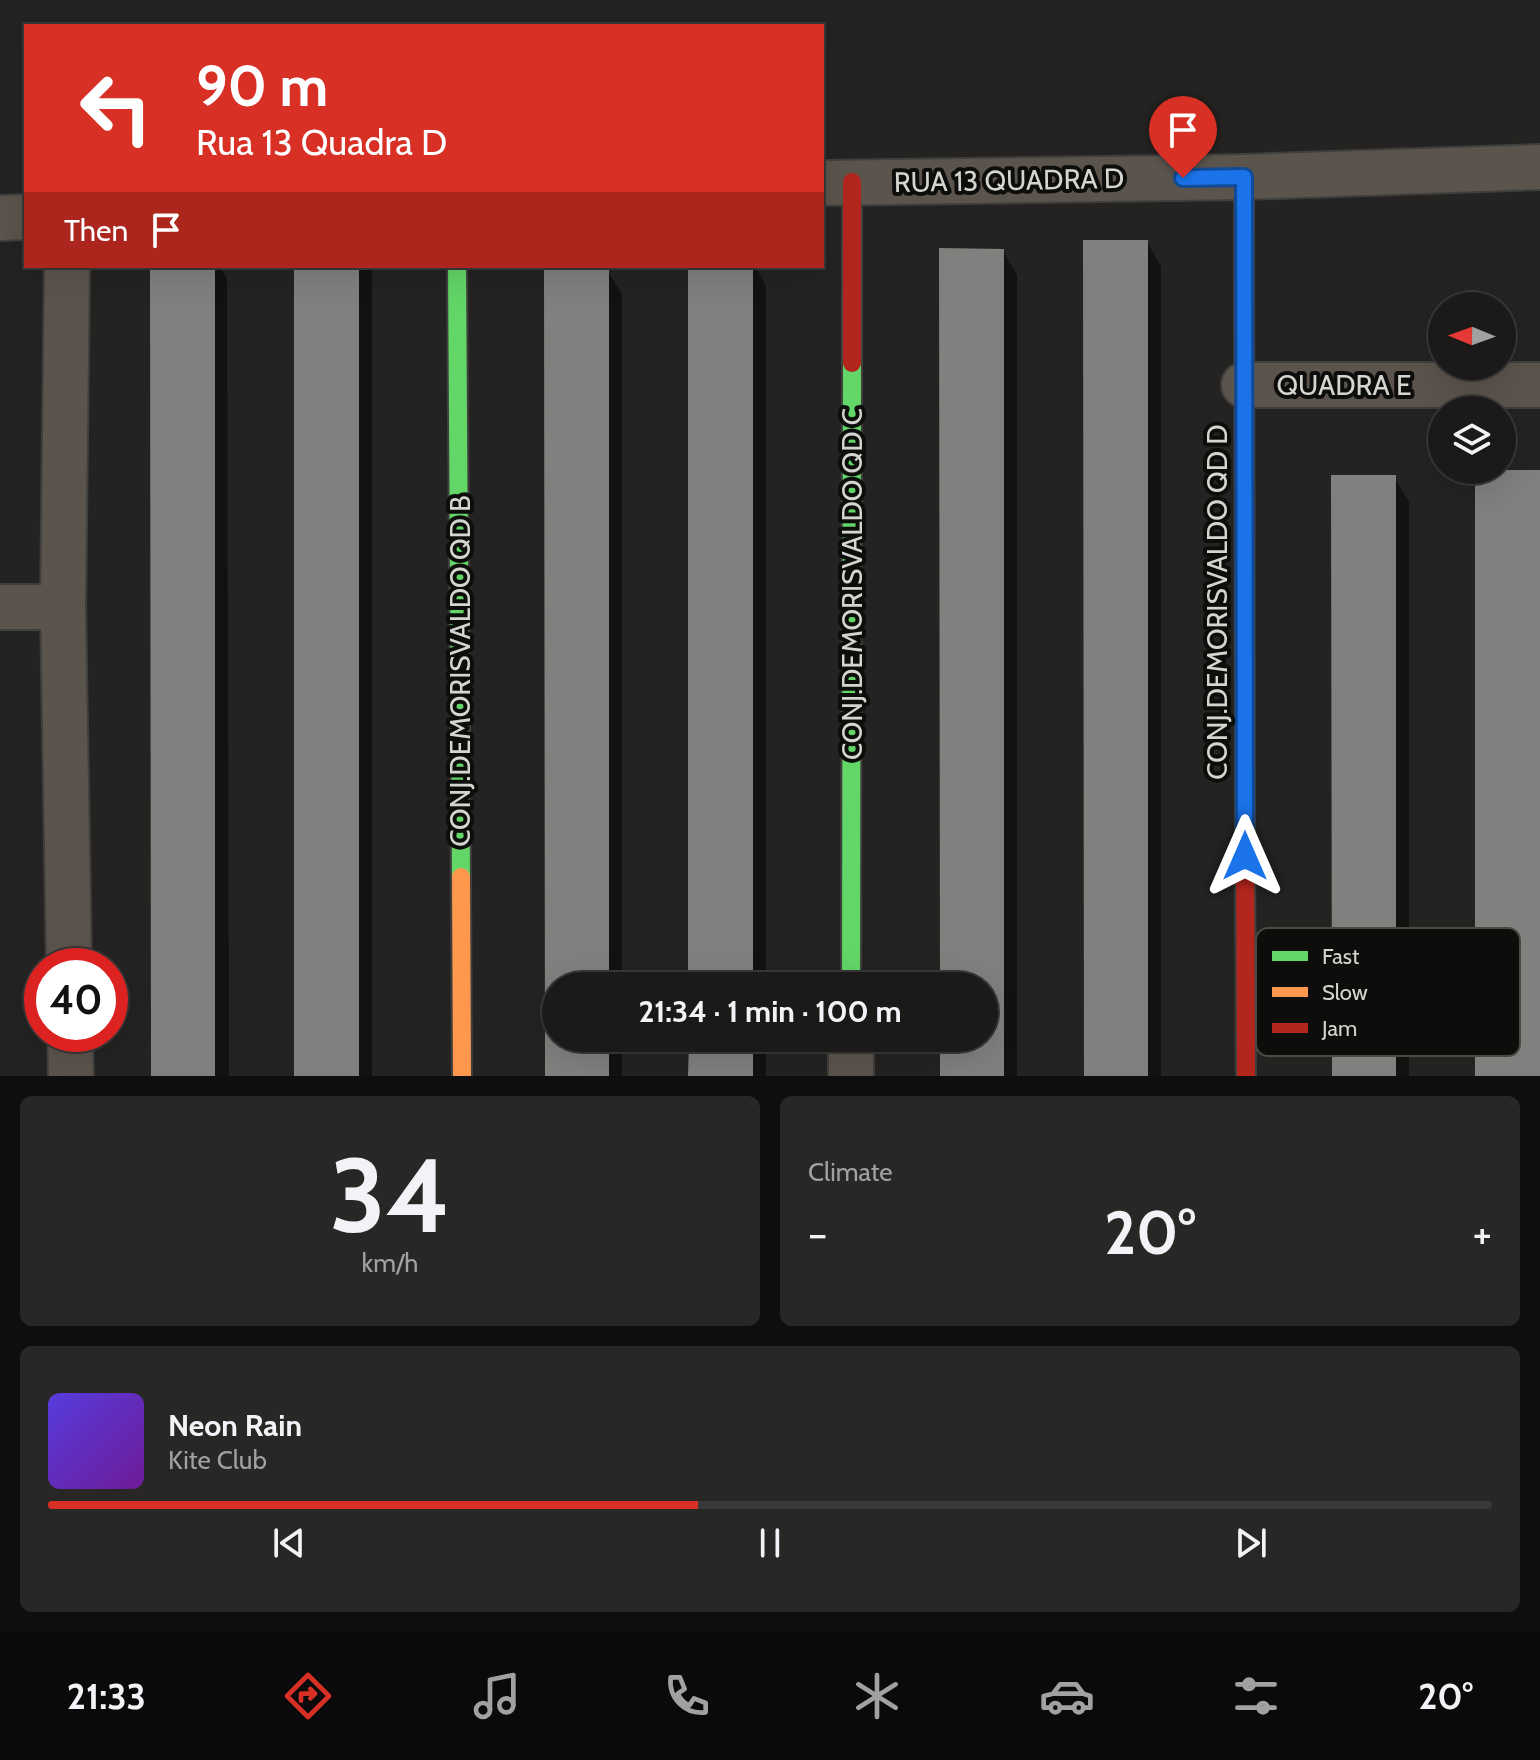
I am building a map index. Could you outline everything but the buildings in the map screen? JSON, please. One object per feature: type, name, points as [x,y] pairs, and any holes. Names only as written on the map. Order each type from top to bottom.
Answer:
[{"type":"street","name":"RUA 13 QUADRA D","points":[[837,183],[1244,177],[1540,167]]},
{"type":"street","name":"CONJ.DEMORISVALDO QD D","points":[[1244,177],[1246,1076]]},
{"type":"street","name":"CONJ.DEMORISVALDO QD C","points":[[837,183],[851,972]]},
{"type":"street","points":[[0,218],[24,217]]},
{"type":"street","points":[[67,268],[63,607],[69,948]]},
{"type":"street","name":"CONJ.DEMORISVALDO QD B","points":[[457,268],[462,1076]]},
{"type":"street","name":"QUADRA E","points":[[1244,385],[1540,385]]},
{"type":"street","points":[[0,607],[63,607]]},
{"type":"street","points":[[70,1052],[71,1076]]},
{"type":"street","points":[[851,1052],[851,1076]]},
{"type":"traffic: fast","points":[[457,268],[461,877]]},
{"type":"traffic: fast","points":[[851,972],[852,363]]},
{"type":"traffic: slow","points":[[1244,177],[1245,831]]},
{"type":"traffic: slow","points":[[461,877],[462,1076]]},
{"type":"traffic: jam","points":[[852,182],[852,363]]},
{"type":"traffic: jam","points":[[1245,831],[1246,1076]]},
{"type":"route","points":[[1183,178],[1244,177],[1245,856]]}]
